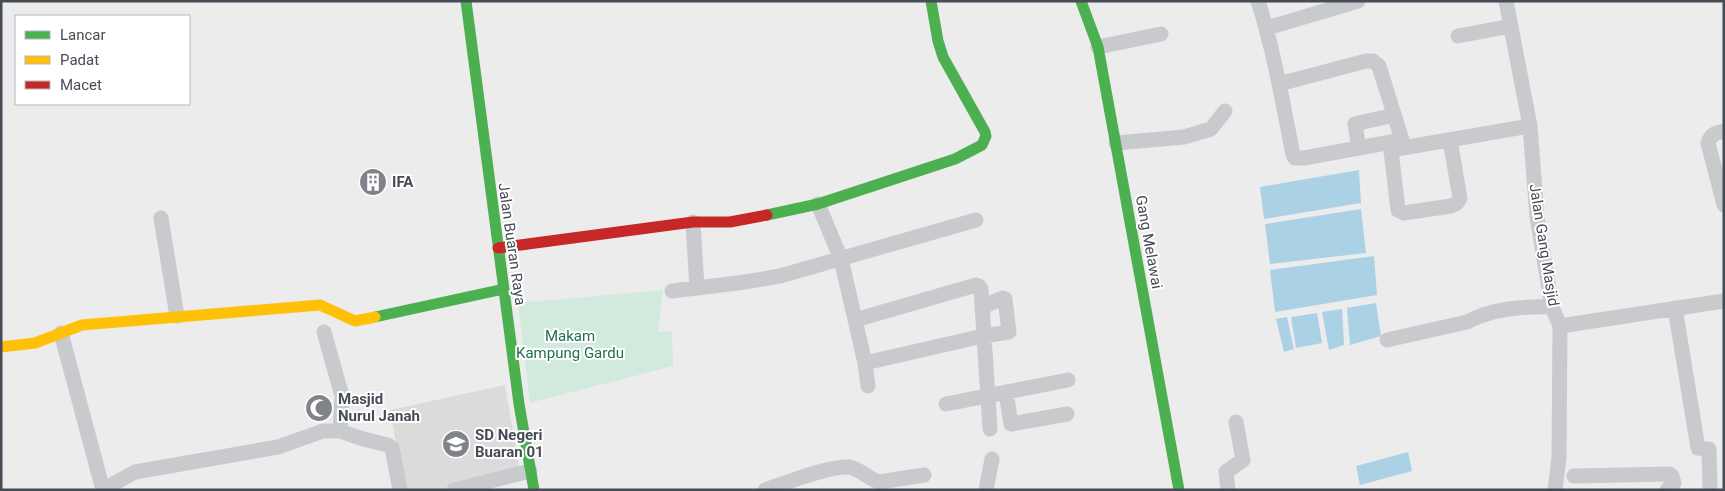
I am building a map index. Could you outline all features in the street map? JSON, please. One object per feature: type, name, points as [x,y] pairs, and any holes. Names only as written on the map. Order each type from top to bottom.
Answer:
[{"type":"street","name":"Jalan Buaran Raya","points":[[466,1],[518,404],[534,490]]},
{"type":"street","points":[[498,248],[693,222],[730,222],[818,204],[955,159],[982,146],[986,136],[985,132],[944,57],[938,41],[931,1]]},
{"type":"street","name":"Gang Melawai","points":[[1081,1],[1098,47],[1164,402],[1178,490]]},
{"type":"street","points":[[1258,1],[1267,28],[1294,158],[1304,158],[1359,148],[1450,140],[1530,126]]},
{"type":"street","points":[[1267,28],[1358,1]]},
{"type":"street","name":"Jalan Gang Masjid","points":[[1506,1],[1530,126],[1537,217],[1552,307],[1560,326],[1559,458],[1555,490]]},
{"type":"street","points":[[1458,36],[1511,26]]},
{"type":"street","points":[[1098,47],[1162,34]]},
{"type":"street","points":[[1279,84],[1372,61],[1379,66],[1402,137],[1402,140],[1390,146]]},
{"type":"street","points":[[1116,143],[1184,137],[1202,132],[1211,129],[1225,112]]},
{"type":"street","points":[[1359,148],[1355,124],[1394,115]]},
{"type":"street","points":[[1724,131],[1715,133],[1710,137],[1708,143],[1724,205]]},
{"type":"street","points":[[1390,146],[1400,211],[1404,212],[1451,206],[1457,203],[1460,198],[1450,140]]},
{"type":"street","points":[[818,204],[841,259],[865,363],[868,386]]},
{"type":"street","points":[[161,218],[177,316]]},
{"type":"street","points":[[672,291],[780,276],[976,220]]},
{"type":"street","points":[[693,222],[697,288]]},
{"type":"street","points":[[855,320],[976,285],[979,286],[981,289],[990,429]]},
{"type":"street","points":[[1,347],[35,343],[82,325],[320,305],[355,321],[504,289]]},
{"type":"street","points":[[865,363],[983,336],[1009,332],[1006,299],[1003,298],[982,307]]},
{"type":"street","points":[[1560,326],[1724,301]]},
{"type":"street","points":[[1387,340],[1466,322],[1478,315],[1500,310],[1536,306],[1552,307]]},
{"type":"street","points":[[1675,308],[1698,448],[1709,449],[1710,490]]},
{"type":"street","points":[[324,332],[342,396],[340,431]]},
{"type":"street","points":[[62,333],[102,490],[135,472],[278,447],[323,431],[340,431],[388,445],[392,448],[400,490]]},
{"type":"street","points":[[946,404],[1068,380]]},
{"type":"street","points":[[1006,392],[1011,424],[1067,414]]},
{"type":"street","points":[[1228,490],[1226,472],[1243,460],[1236,422]]},
{"type":"street","points":[[986,490],[992,459]]},
{"type":"street","points":[[765,490],[817,474],[848,468],[857,470],[874,481],[880,482],[924,475]]},
{"type":"street","points":[[454,490],[530,471]]},
{"type":"street","points":[[1574,476],[1669,474],[1672,476],[1674,483],[1668,490]]},
{"type":"shaded area","name":"SD Negeri Buaran 01","points":[[505,385],[521,478],[464,490],[405,490],[390,410]]},
{"type":"green space","name":"Makam Kampung Gardu","points":[[663,290],[658,332],[672,331],[673,366],[530,403],[518,303]]},
{"type":"water","points":[[1359,170],[1361,203],[1264,219],[1260,187]]},
{"type":"water","points":[[1361,209],[1366,253],[1270,264],[1265,224]]},
{"type":"water","points":[[1374,256],[1377,295],[1275,312],[1270,270]]},
{"type":"water","points":[[1376,303],[1381,336],[1350,345],[1347,308]]},
{"type":"water","points":[[1342,309],[1344,345],[1329,350],[1322,312]]},
{"type":"water","points":[[1317,313],[1322,343],[1296,348],[1291,317]]},
{"type":"water","points":[[1287,317],[1294,349],[1284,352],[1276,319]]},
{"type":"water","points":[[1408,452],[1412,471],[1360,485],[1356,466]]},
{"type":"traffic: fast","points":[[466,1],[519,404],[534,490]]},
{"type":"traffic: fast","points":[[767,215],[818,204],[955,159],[982,145],[986,136],[985,132],[943,57],[938,41],[931,1]]},
{"type":"traffic: fast","points":[[1081,1],[1098,47],[1179,490]]},
{"type":"traffic: fast","points":[[375,317],[504,289]]},
{"type":"traffic: slow","points":[[1,347],[35,343],[82,325],[320,305],[355,321],[375,317]]},
{"type":"traffic: jam","points":[[498,248],[693,222],[730,222],[767,215]]},
{"type":"place","name":"IFA","points":[[373,182]]},
{"type":"place","name":"Masjid Nurul Janah","points":[[319,408]]},
{"type":"place","name":"SD Negeri Buaran 01","points":[[456,444]]}]
